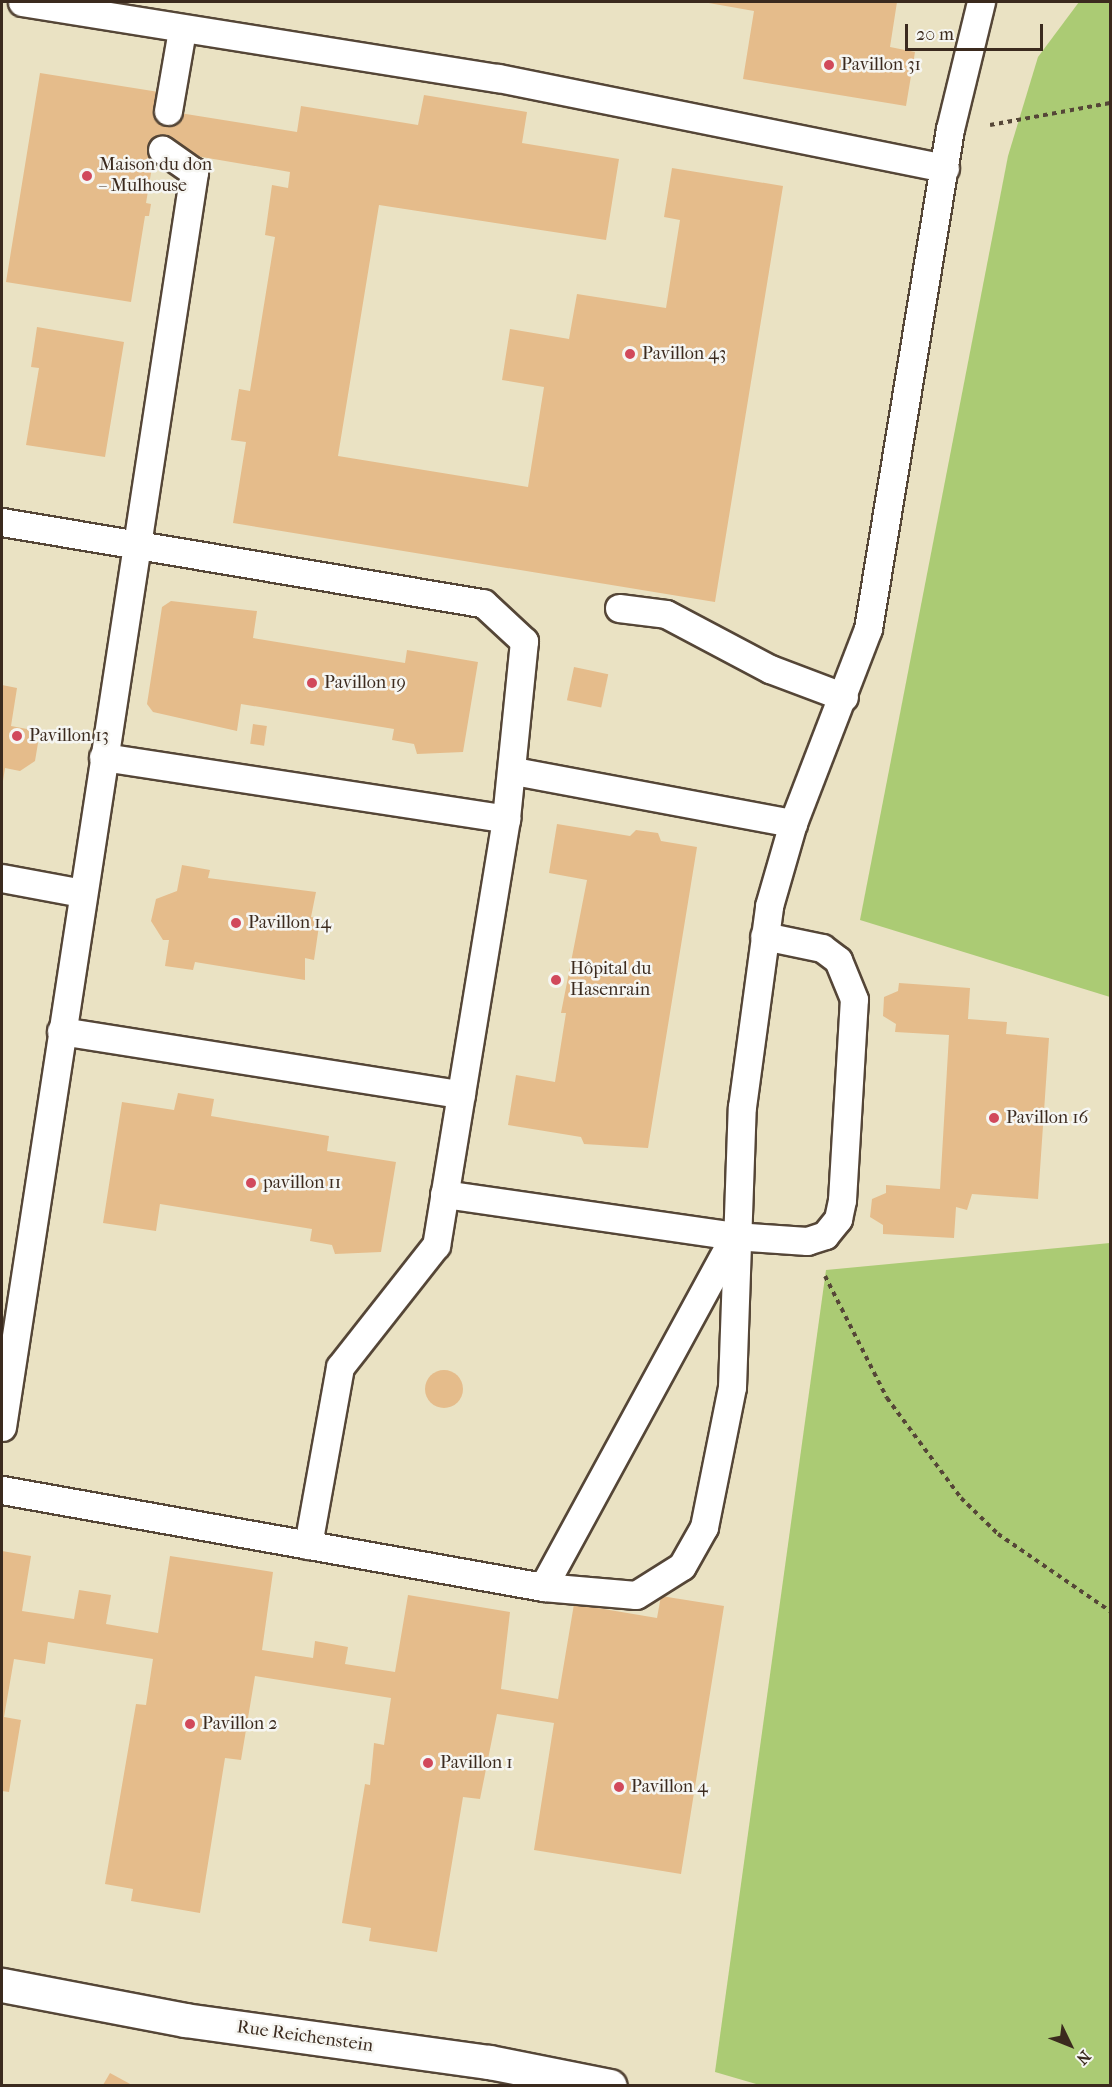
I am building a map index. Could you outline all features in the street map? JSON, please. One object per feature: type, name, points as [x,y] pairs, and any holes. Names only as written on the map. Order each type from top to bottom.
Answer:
[{"type":"street","name":"Rue Reichenstein","points":[[2,1985],[482,2074],[610,2085]]},
{"type":"lane","points":[[22,2],[182,30],[498,78],[945,168]]},
{"type":"lane","points":[[2,1490],[543,1587],[636,1596],[682,1566],[704,1527],[732,1387],[734,1236],[742,1190],[742,1107],[764,936],[793,824],[844,697],[876,590],[950,129],[981,2]]},
{"type":"lane","points":[[168,111],[182,30]]},
{"type":"lane","points":[[2,1426],[134,548],[194,172],[162,150]]},
{"type":"lane","points":[[2,522],[134,548],[483,603],[524,641],[514,771],[436,1245],[340,1367],[308,1545]]},
{"type":"lane","points":[[619,608],[666,614],[770,669],[844,697]]},
{"type":"lane","points":[[103,757],[506,819]]},
{"type":"lane","points":[[514,771],[793,824]]},
{"type":"lane","points":[[2,878],[82,892]]},
{"type":"lane","points":[[444,1194],[734,1236],[807,1241],[825,1235],[837,1219],[842,1200],[854,999],[838,960],[822,948],[764,936]]},
{"type":"lane","points":[[61,1031],[461,1094]]},
{"type":"lane","points":[[543,1587],[734,1236]]},
{"type":"path","points":[[950,129],[1110,103]]},
{"type":"path","points":[[807,1241],[887,1398],[961,1498],[998,1534],[1110,1611]]},
{"type":"green space","points":[[1079,2],[1110,2],[1110,997],[860,920],[1008,156],[1038,57]]},
{"type":"green space","points":[[1110,1243],[1110,2085],[763,2086],[715,2072],[826,1270]]},
{"type":"building","name":"Pavillon 31","points":[[703,2],[897,2],[890,47],[915,52],[906,106],[743,79],[754,11]]},
{"type":"building","name":"Pavillon 43","points":[[40,73],[165,93],[161,110],[297,132],[301,106],[418,125],[424,95],[527,112],[522,143],[619,159],[606,240],[379,205],[338,456],[528,487],[544,387],[502,380],[510,329],[569,339],[577,294],[666,308],[680,220],[664,217],[672,168],[783,186],[715,602],[233,523],[246,442],[231,440],[239,389],[250,391],[275,237],[265,235],[272,185],[288,188],[290,172],[155,149],[146,203],[151,204],[149,216],[145,216],[131,302],[6,282]]},
{"type":"building","points":[[37,327],[124,342],[105,457],[26,445],[39,368],[31,367]]},
{"type":"building","name":"Pavillon 19","points":[[171,601],[257,611],[253,638],[405,663],[407,650],[478,662],[463,752],[417,754],[414,744],[392,740],[394,729],[241,704],[237,731],[153,712],[147,704],[162,607]]},
{"type":"building","points":[[574,667],[608,674],[601,708],[567,700]]},
{"type":"building","name":"Pavillon 13","points":[[2,685],[17,688],[11,726],[27,729],[38,743],[35,761],[20,771],[5,768],[3,781]]},
{"type":"building","points":[[253,724],[267,726],[264,746],[250,744]]},
{"type":"building","points":[[557,824],[630,836],[636,830],[658,833],[661,841],[697,847],[648,1148],[584,1144],[581,1137],[508,1125],[516,1075],[555,1082],[566,1013],[561,1013],[587,880],[549,873]]},
{"type":"building","name":"Pavillon 14","points":[[182,865],[210,870],[208,878],[316,892],[311,917],[320,919],[314,960],[305,958],[305,980],[195,962],[193,970],[165,966],[169,940],[163,940],[151,921],[156,899],[177,891]]},
{"type":"building","name":"Pavillon 16","points":[[899,983],[970,988],[968,1019],[1007,1022],[1006,1034],[1049,1038],[1038,1199],[972,1194],[967,1210],[956,1207],[954,1238],[883,1234],[883,1225],[870,1217],[872,1199],[886,1193],[886,1185],[940,1189],[949,1035],[895,1032],[896,1024],[883,1016],[884,997],[898,991]]},
{"type":"building","name":"pavillon 11","points":[[178,1093],[214,1099],[211,1116],[329,1136],[327,1151],[396,1162],[381,1252],[335,1254],[332,1245],[310,1241],[312,1229],[160,1204],[156,1231],[103,1223],[122,1102],[174,1110]]},
{"type":"building","points":[[444,1370],[458,1375],[463,1389],[458,1403],[444,1408],[430,1403],[425,1389],[430,1375]]},
{"type":"building","points":[[2,1551],[31,1556],[22,1611],[74,1619],[79,1590],[111,1595],[106,1624],[158,1633],[170,1556],[273,1572],[262,1650],[313,1658],[315,1641],[348,1647],[345,1664],[395,1672],[408,1595],[510,1612],[501,1689],[558,1699],[574,1604],[657,1618],[661,1596],[724,1606],[681,1874],[534,1850],[554,1723],[497,1714],[480,1799],[463,1797],[437,1952],[369,1941],[371,1928],[342,1923],[365,1784],[370,1785],[374,1743],[384,1745],[391,1698],[255,1676],[241,1760],[225,1758],[200,1913],[131,1901],[133,1889],[105,1884],[136,1704],[146,1705],[153,1659],[48,1642],[45,1664],[14,1659],[4,1717],[21,1720],[9,1792],[2,1791]]},
{"type":"building","points":[[110,2073],[132,2085],[103,2085]]},
{"type":"place","name":"Pavillon 31","points":[[829,65]]},
{"type":"place","name":"Maison du don – Mulhouse","points":[[87,176]]},
{"type":"place","name":"Pavillon 43","points":[[630,354]]},
{"type":"place","name":"Pavillon 19","points":[[312,683]]},
{"type":"place","name":"Pavillon 13","points":[[17,736]]},
{"type":"place","name":"Pavillon 14","points":[[236,923]]},
{"type":"place","name":"Hôpital du Hasenrain","points":[[556,980]]},
{"type":"place","name":"Pavillon 16","points":[[994,1118]]},
{"type":"place","name":"pavillon 11","points":[[251,1183]]},
{"type":"place","name":"Pavillon 2","points":[[190,1724]]},
{"type":"place","name":"Pavillon 1","points":[[428,1763]]},
{"type":"place","name":"Pavillon 4","points":[[619,1787]]}]
